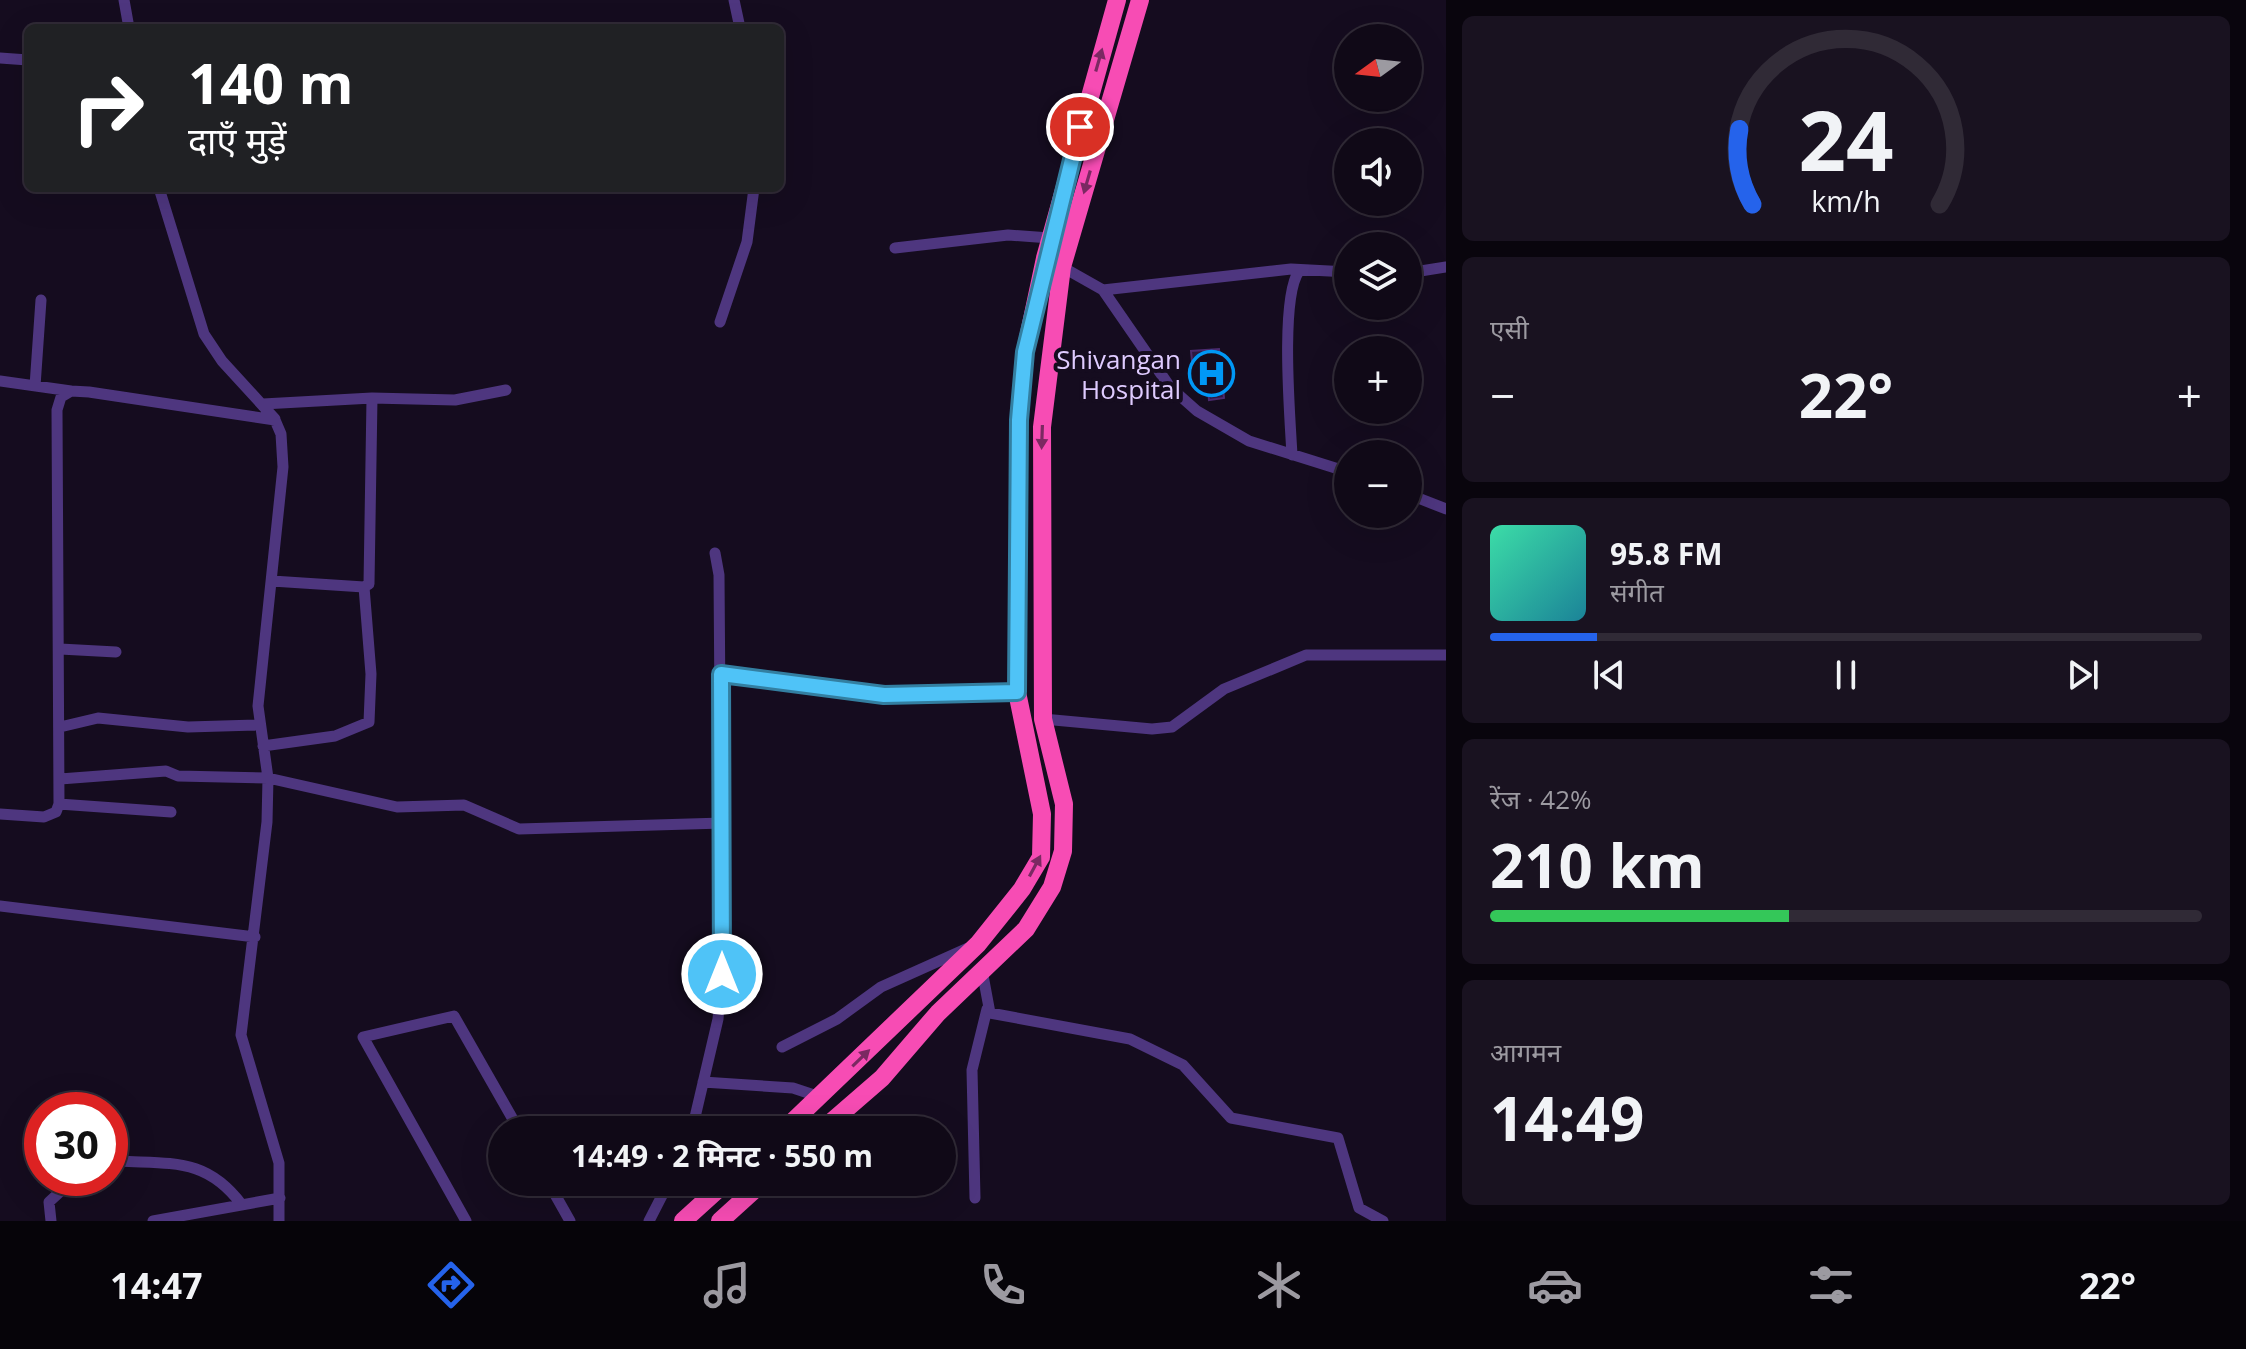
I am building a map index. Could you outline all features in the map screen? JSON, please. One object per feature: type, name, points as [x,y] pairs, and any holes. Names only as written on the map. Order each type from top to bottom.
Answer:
[{"type":"highway","points":[[838,1116],[882,1078],[981,969],[1026,929],[1052,887],[1063,851],[1064,804],[1043,719],[1042,427],[1054,262],[1050,238],[1117,0]]},
{"type":"highway","points":[[799,1116],[978,944],[1022,889],[1041,857],[1042,814],[1017,692],[1019,420],[1025,352],[1140,0]]},
{"type":"highway","points":[[683,1221],[711,1196]]},
{"type":"highway","points":[[720,1221],[748,1196]]},
{"type":"street","points":[[124,0],[128,24]]},
{"type":"street","points":[[734,0],[739,24]]},
{"type":"street","points":[[0,58],[24,60]]},
{"type":"street","points":[[160,192],[204,334],[222,361],[263,404],[281,434],[283,467],[258,725],[268,778],[255,937],[241,1035],[243,1052],[279,1163],[279,1221]]},
{"type":"street","points":[[720,322],[747,242],[753,192]]},
{"type":"street","points":[[895,248],[1008,235],[1050,238]]},
{"type":"street","points":[[1054,262],[1103,290],[1182,400],[1249,441],[1334,468]]},
{"type":"street","points":[[1422,271],[1446,267]]},
{"type":"street","points":[[1103,290],[1291,269],[1334,272]]},
{"type":"street","points":[[1292,455],[1290,318],[1294,281],[1299,271]]},
{"type":"street","points":[[35,386],[41,300]]},
{"type":"street","points":[[0,381],[275,420]]},
{"type":"street","points":[[263,404],[372,398],[455,400],[506,390]]},
{"type":"street","points":[[0,814],[44,817],[56,812],[59,804],[57,410],[61,397],[71,391]]},
{"type":"street","points":[[272,581],[364,587],[369,584],[372,398]]},
{"type":"street","points":[[1422,500],[1446,509]]},
{"type":"street","points":[[695,1116],[718,1019],[722,974],[721,674],[715,553]]},
{"type":"street","points":[[263,746],[335,736],[369,722],[371,674],[364,587]]},
{"type":"street","points":[[60,649],[116,652]]},
{"type":"street","points":[[1043,719],[1152,729],[1172,727],[1224,689],[1306,655],[1446,655]]},
{"type":"street","points":[[721,674],[884,695],[1017,692]]},
{"type":"street","points":[[60,727],[98,718],[188,727],[258,725]]},
{"type":"street","points":[[60,779],[166,771],[178,776],[268,778],[397,807],[464,805],[519,829],[723,823]]},
{"type":"street","points":[[59,804],[171,812]]},
{"type":"street","points":[[0,906],[255,937]]},
{"type":"street","points":[[782,1047],[837,1019],[881,987],[978,944]]},
{"type":"street","points":[[975,1198],[972,1070],[987,1009],[981,969]]},
{"type":"street","points":[[987,1009],[995,1015],[1075,1026],[1130,1039],[1183,1065],[1231,1118],[1338,1138],[1359,1208],[1383,1221]]},
{"type":"street","points":[[466,1221],[363,1037],[454,1016],[511,1116]]},
{"type":"street","points":[[703,1082],[793,1088],[820,1097]]},
{"type":"street","points":[[128,1162],[190,1166],[224,1181],[242,1205]]},
{"type":"street","points":[[51,1221],[49,1202],[56,1196]]},
{"type":"street","points":[[556,1196],[570,1221]]},
{"type":"street","points":[[649,1221],[662,1196]]},
{"type":"street","points":[[153,1221],[280,1198]]},
{"type":"building","points":[[1219,349],[1224,398],[1209,400],[1207,380],[1194,381],[1191,351]]},
{"type":"place","name":"Shivangan Hospital","points":[[1212,374]]},
{"type":"route","points":[[722,974],[721,674],[884,695],[1017,692],[1019,420],[1025,352],[1045,258],[1080,127]]}]
